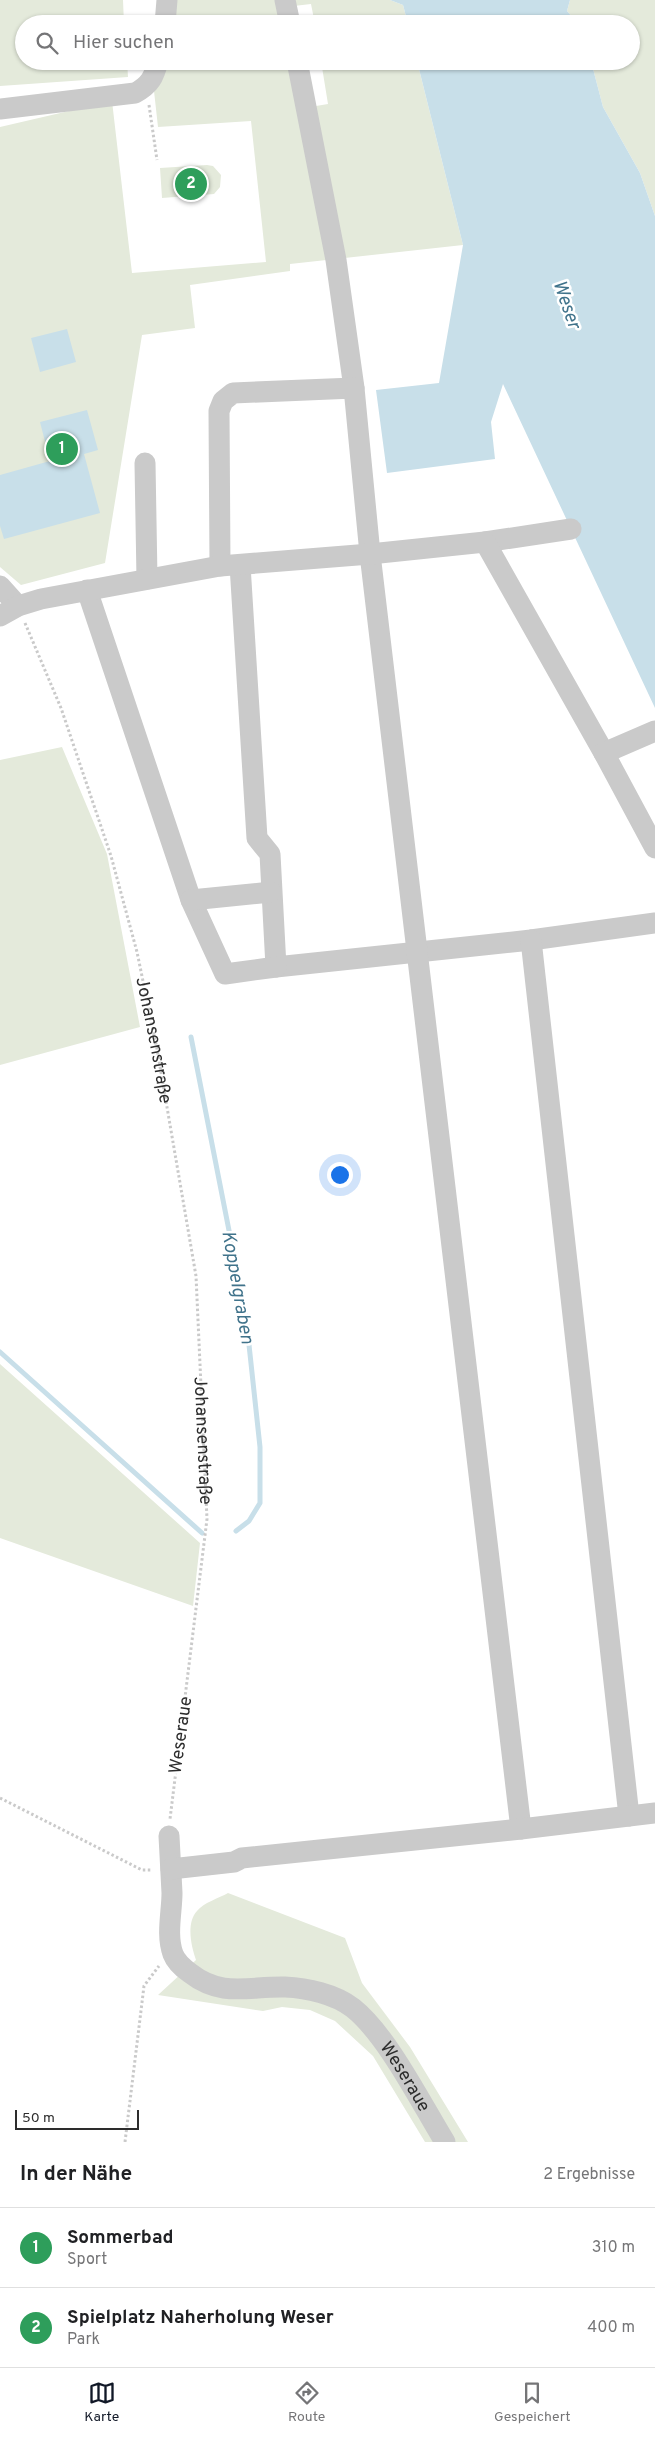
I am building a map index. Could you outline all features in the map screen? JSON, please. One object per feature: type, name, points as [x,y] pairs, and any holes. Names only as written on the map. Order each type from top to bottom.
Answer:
[{"type":"street","points":[[285,0],[288,15]]},
{"type":"street","points":[[169,15],[173,1]]},
{"type":"street","points":[[0,109],[124,96],[146,87],[155,70]]},
{"type":"street","points":[[299,70],[336,260],[354,388],[370,554],[416,952],[521,1829]]},
{"type":"street","points":[[276,967],[270,854],[257,838],[230,565],[218,411],[223,401],[233,393],[354,388]]},
{"type":"street","points":[[145,463],[147,579]]},
{"type":"street","points":[[0,586],[9,611],[87,590],[230,565],[370,554],[485,542],[571,529]]},
{"type":"street","points":[[485,542],[604,753],[655,848]]},
{"type":"street","points":[[87,590],[190,900],[225,974],[531,940],[655,923]]},
{"type":"street","points":[[604,753],[655,731]]},
{"type":"street","points":[[190,900],[272,892]]},
{"type":"street","points":[[531,940],[629,1816]]},
{"type":"street","points":[[170,1869],[234,1862],[242,1858],[521,1829],[655,1812]]},
{"type":"street","points":[[169,1836],[172,1895],[170,1920],[173,1953]]},
{"type":"street","name":"Weseraue","points":[[173,1953],[180,1966],[199,1980],[220,1988],[241,1991],[283,1987],[303,1989],[329,1995],[353,2008],[382,2040],[445,2142]]},
{"type":"path","points":[[146,87],[157,160]]},
{"type":"path","name":"Johansenstraße","points":[[9,611],[65,717],[111,856],[137,952],[157,1049],[196,1276],[208,1518]]},
{"type":"path","name":"Weseraue","points":[[169,1836],[170,1810],[208,1518]]},
{"type":"path","points":[[0,1798],[142,1870],[170,1869]]},
{"type":"path","points":[[125,2142],[144,1986],[155,1969],[173,1953]]},
{"type":"green space","points":[[0,0],[123,0],[124,15],[15,15],[15,70],[128,70],[128,77],[0,86]]},
{"type":"green space","points":[[175,0],[390,0],[403,5],[406,15],[313,15],[311,4],[285,7],[286,15],[172,15]]},
{"type":"green space","points":[[570,0],[655,0],[655,216],[640,173],[603,107],[593,70],[640,70],[640,15],[570,15],[567,11]]},
{"type":"green space","points":[[159,70],[297,70],[304,108],[328,104],[322,70],[419,70],[463,245],[290,264],[290,271],[190,285],[195,328],[142,335],[105,563],[21,585],[0,567],[0,127],[112,101],[132,273],[266,262],[251,121],[158,127],[154,91]]},
{"type":"green space","points":[[213,166],[221,175],[220,187],[214,194],[162,198],[160,168]]},
{"type":"green space","points":[[62,747],[107,854],[140,1027],[0,1065],[0,760]]},
{"type":"green space","points":[[0,1364],[200,1543],[193,1606],[0,1538]]},
{"type":"green space","points":[[228,1893],[345,1938],[362,1983],[410,2047],[468,2142],[425,2142],[373,2056],[335,2021],[310,2010],[282,2007],[263,2011],[158,1995],[196,1960],[191,1942],[191,1928],[197,1911],[207,1903]]},
{"type":"water","points":[[390,0],[570,0],[567,11],[570,15],[406,15],[403,5]]},
{"type":"water","name":"Weser","points":[[419,70],[593,70],[603,107],[640,173],[655,216],[655,708],[503,384],[491,422],[495,459],[387,473],[376,390],[439,383],[463,245]]},
{"type":"water","points":[[67,329],[76,362],[40,372],[31,338]]},
{"type":"water","points":[[87,410],[98,450],[84,454],[100,513],[4,539],[0,526],[0,475],[50,461],[40,422]]},
{"type":"waterway","name":"Koppelgraben","points":[[191,1037],[246,1317],[260,1447],[260,1503],[249,1521],[236,1531]]},
{"type":"waterway","name":"Koppelgraben","points":[[0,1352],[202,1533]]},
{"type":"place","name":"Spielplatz Naherholung Weser","points":[[191,184]]},
{"type":"place","name":"Sommerbad","points":[[62,449]]}]
